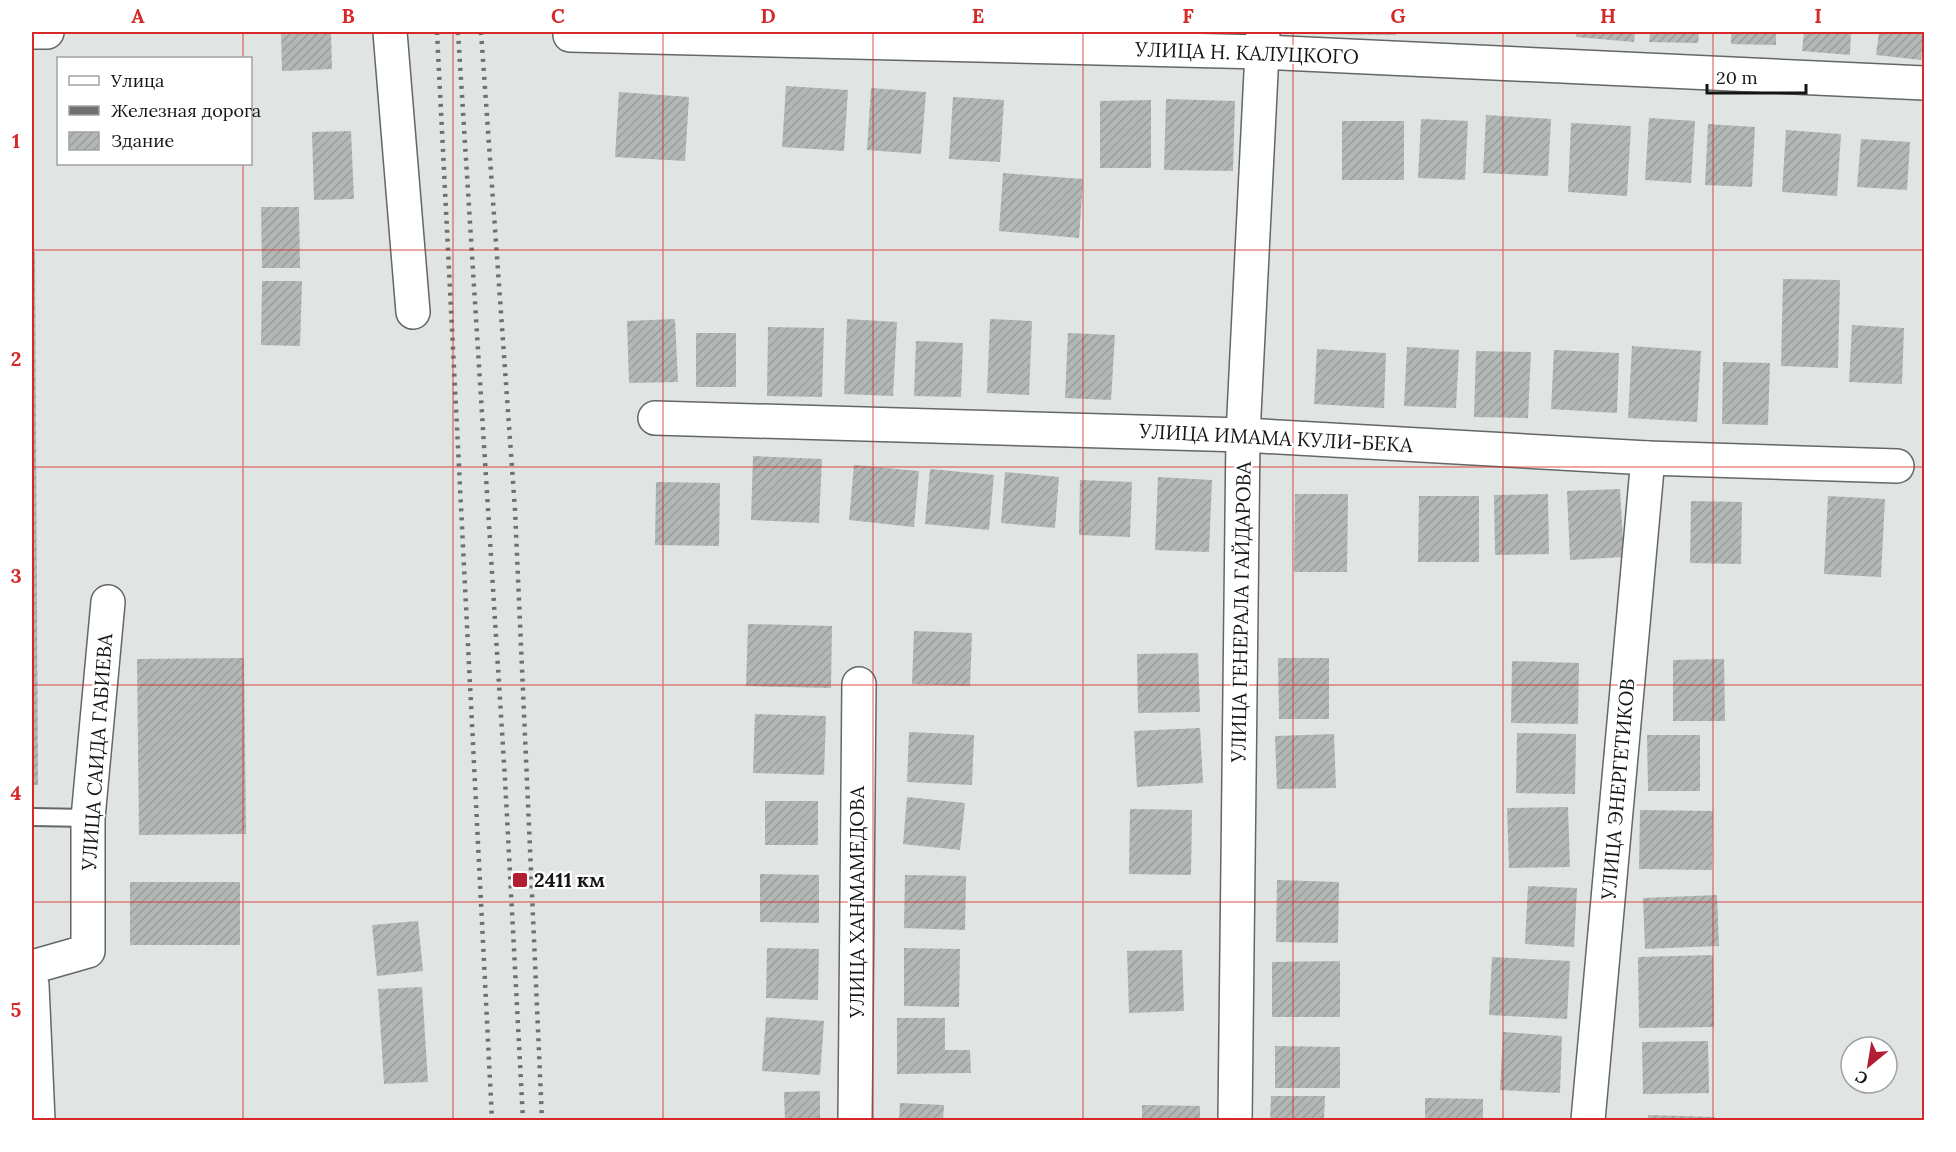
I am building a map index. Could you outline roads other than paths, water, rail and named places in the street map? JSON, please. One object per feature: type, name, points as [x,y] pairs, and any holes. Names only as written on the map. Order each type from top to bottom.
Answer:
[{"type":"street","points":[[32,32],[47,32]]},
{"type":"street","points":[[390,32],[413,312]]},
{"type":"street","name":"УЛИЦА Н. КАЛУЦКОГО","points":[[570,35],[1262,42],[1924,83]]},
{"type":"street","name":"УЛИЦА ГЕНЕРАЛА ГАЙДАРОВА","points":[[1234,1120],[1243,435],[1262,42]]},
{"type":"street","name":"УЛИЦА ИМАМА КУЛИ-БЕКА","points":[[655,418],[1243,435],[1648,458],[1897,466]]},
{"type":"street","name":"УЛИЦА ЭНЕРГЕТИКОВ","points":[[1588,1120],[1648,458]]},
{"type":"street","name":"УЛИЦА САИДА ГАБИЕВА","points":[[32,967],[88,951],[88,819],[108,602]]},
{"type":"street","name":"УЛИЦА ХАНМАМЕДОВА","points":[[855,1120],[859,684]]},
{"type":"street","points":[[32,986],[38,1120]]},
{"type":"lane","points":[[32,817],[88,819]]},
{"type":"railway","points":[[437,32],[492,1120]]},
{"type":"railway","points":[[458,32],[505,779],[523,1120]]},
{"type":"railway","points":[[481,32],[515,510],[542,1120]]},
{"type":"place","name":"2411 км","points":[[520,880]]}]
